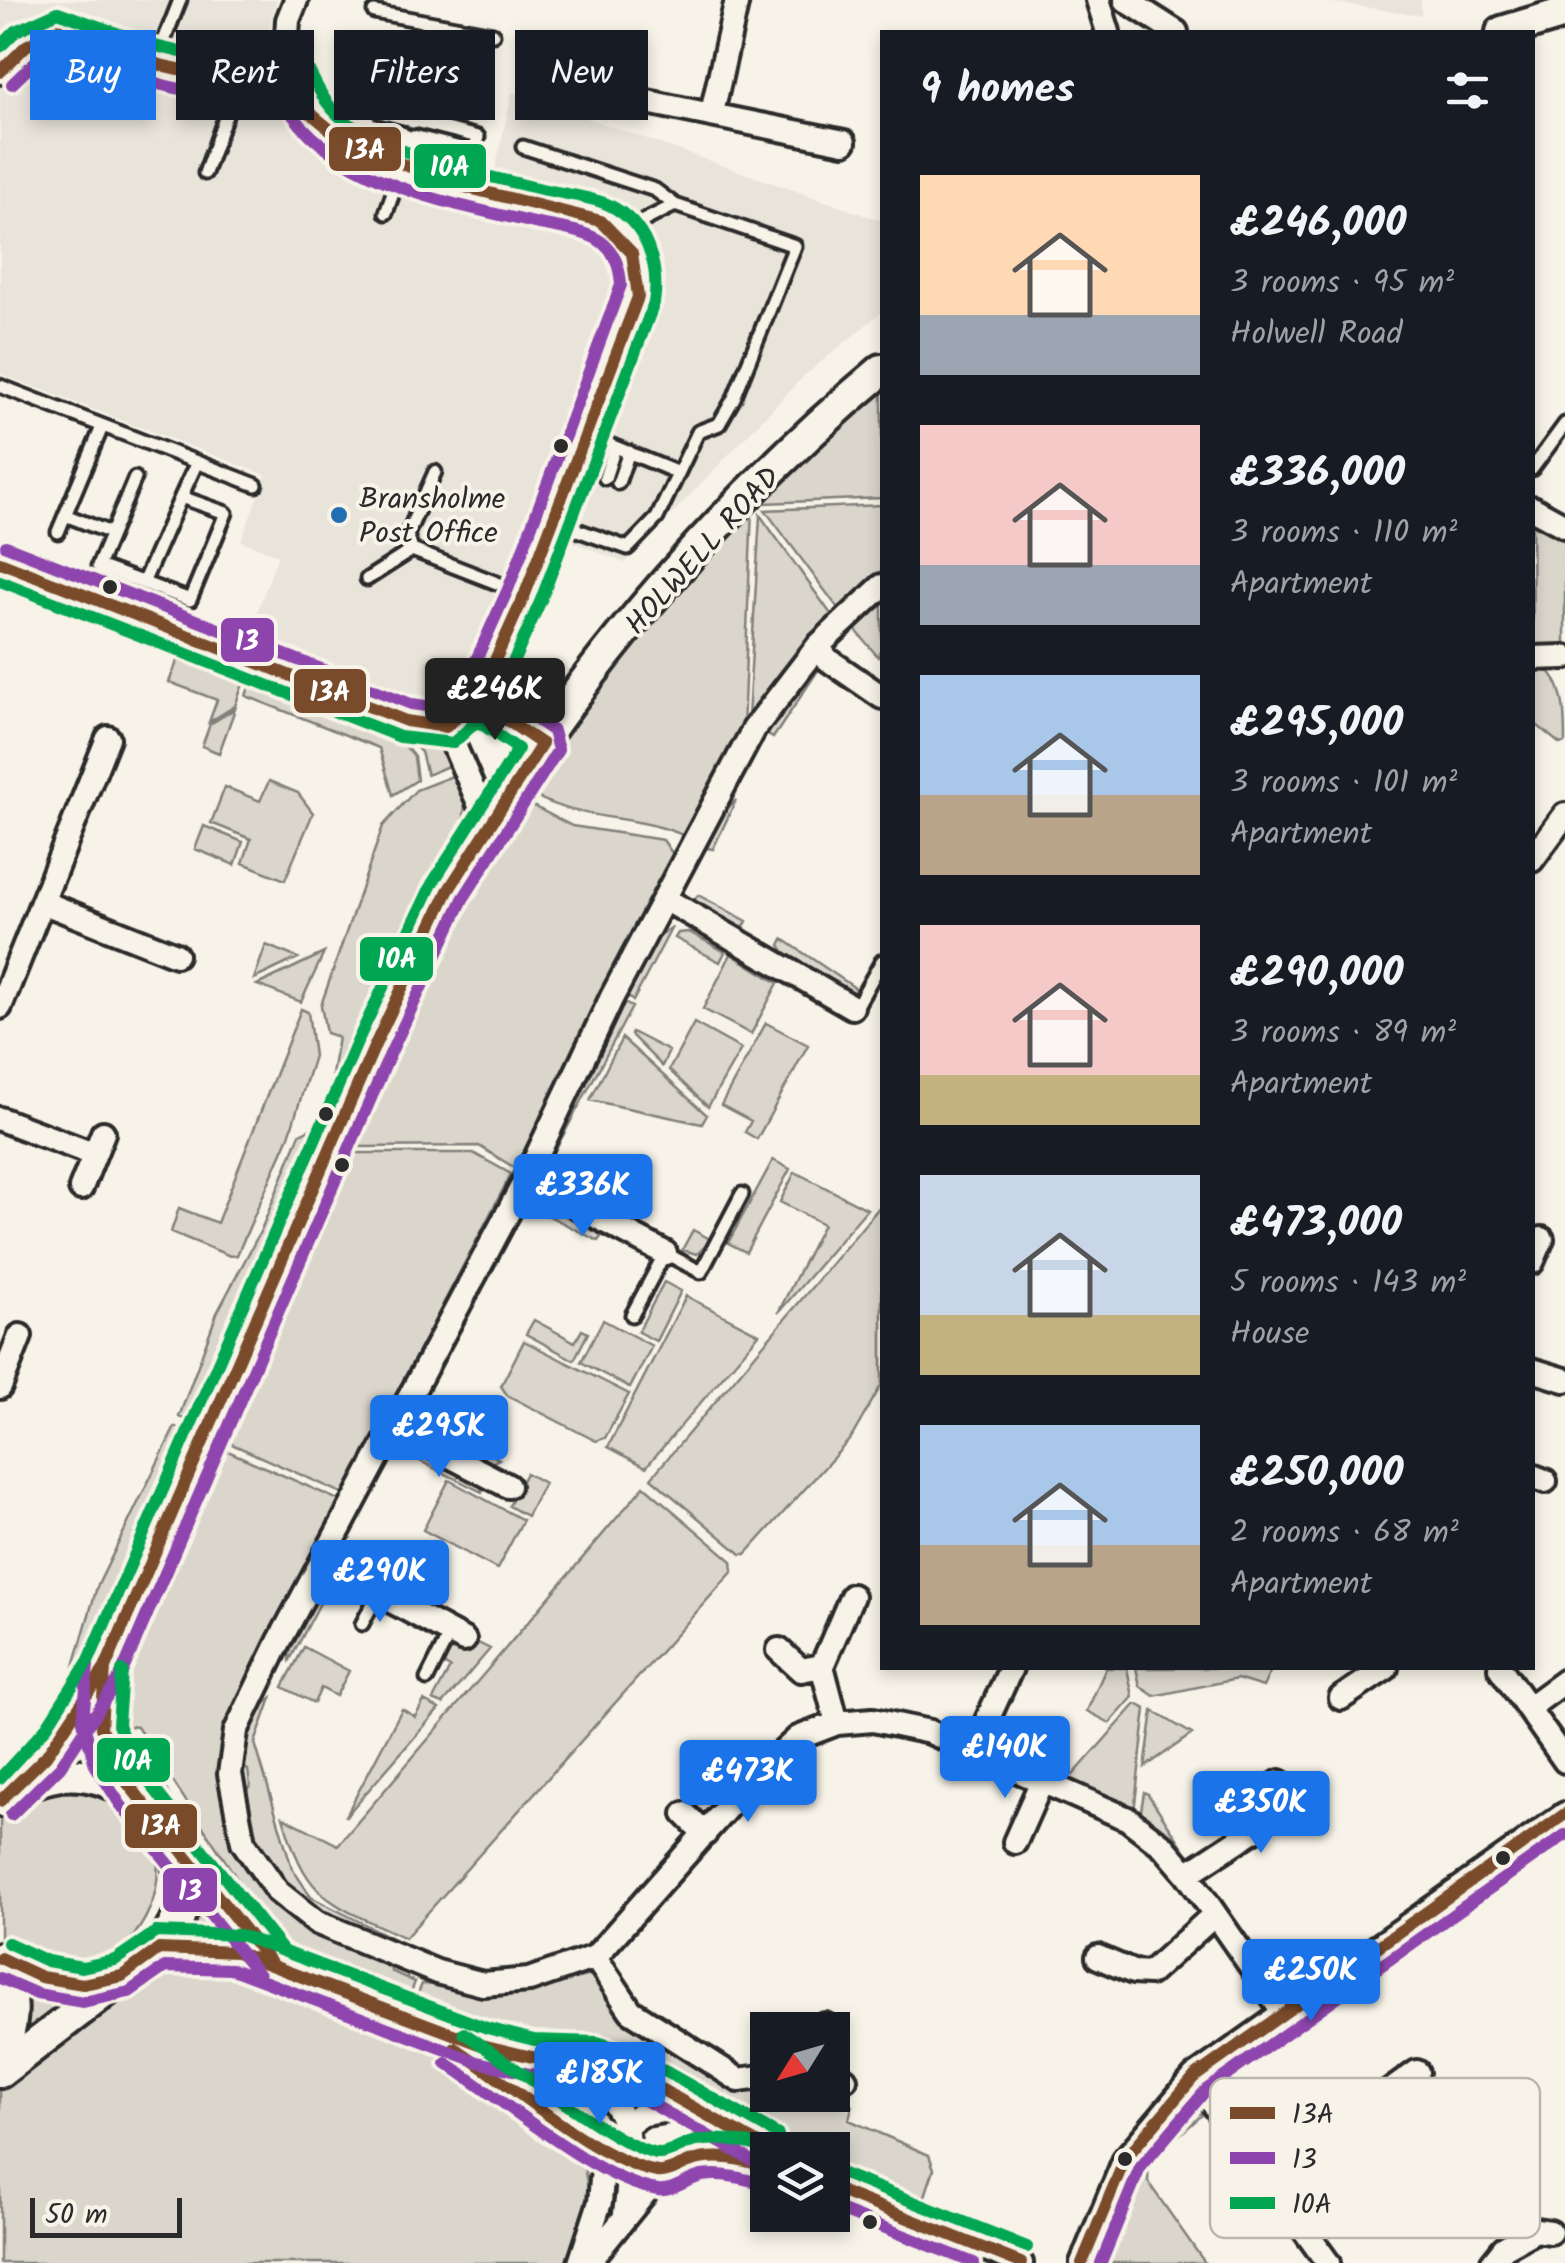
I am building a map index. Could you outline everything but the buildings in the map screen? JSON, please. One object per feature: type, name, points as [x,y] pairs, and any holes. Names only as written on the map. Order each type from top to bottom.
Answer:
[{"type":"street","points":[[288,30],[296,0]]},
{"type":"street","points":[[712,113],[737,0]]},
{"type":"street","points":[[1098,0],[1107,30]]},
{"type":"street","points":[[1126,0],[1173,30]]},
{"type":"street","points":[[1511,30],[1547,22]]},
{"type":"street","points":[[0,72],[30,44]]},
{"type":"street","points":[[648,101],[844,142]]},
{"type":"street","points":[[0,562],[406,721],[446,727],[477,700],[586,436],[638,297],[640,265],[619,233],[601,221],[402,166],[353,145],[314,118]]},
{"type":"street","name":"HOLWELL ROAD","points":[[0,1801],[29,1780],[66,1734],[104,1668],[374,1045],[448,891],[488,824],[542,744],[672,574],[748,493],[880,372]]},
{"type":"street","points":[[1535,510],[1565,526]]},
{"type":"street","points":[[880,588],[818,646],[754,729],[612,996],[526,1179],[236,1731],[230,1774],[243,1842],[277,1891],[316,1922],[437,1972],[483,1984],[529,1980],[595,1956],[798,1738],[837,1723],[873,1720],[930,1732],[1128,1819],[1164,1846],[1188,1874],[1282,2012]]},
{"type":"street","points":[[818,646],[827,658],[880,697]]},
{"type":"street","points":[[1535,658],[1565,660]]},
{"type":"street","points":[[477,700],[542,744]]},
{"type":"street","points":[[446,727],[488,824]]},
{"type":"street","points":[[0,1007],[108,738]]},
{"type":"street","points":[[1535,856],[1565,814]]},
{"type":"street","points":[[665,899],[857,1010]]},
{"type":"street","points":[[42,902],[176,953]]},
{"type":"street","points":[[0,1119],[98,1144],[81,1188]]},
{"type":"street","points":[[526,1179],[665,1253]]},
{"type":"street","points":[[1535,1255],[1542,1239]]},
{"type":"street","points":[[0,1388],[5,1357],[20,1336]]},
{"type":"street","points":[[1535,1371],[1565,1380]]},
{"type":"street","points":[[394,1427],[508,1486]]},
{"type":"street","points":[[322,1564],[457,1636]]},
{"type":"street","points":[[837,1723],[822,1666],[852,1596]]},
{"type":"street","points":[[779,1650],[801,1670],[822,1666]]},
{"type":"street","name":"HOLWELL ROAD","points":[[104,1668],[100,1712],[103,1736],[180,1866],[184,1900],[159,1949]]},
{"type":"street","points":[[972,1751],[1010,1670]]},
{"type":"street","points":[[1341,1698],[1383,1670]]},
{"type":"street","points":[[1501,1670],[1565,1761]]},
{"type":"street","points":[[1528,1708],[1565,1681]]},
{"type":"street","points":[[29,1780],[70,1775],[108,1780],[152,1814],[205,1878],[238,1932],[271,1963]]},
{"type":"street","points":[[1016,1842],[1042,1781]]},
{"type":"street","points":[[1188,1874],[1259,1826],[1245,1806],[1280,1782]]},
{"type":"street","points":[[685,1814],[705,1834]]},
{"type":"street","points":[[1082,2263],[1125,2159],[1194,2077],[1565,1814]]},
{"type":"street","points":[[1098,1957],[1132,1972],[1150,1973],[1214,1915]]},
{"type":"street","points":[[0,2072],[159,1949],[226,1951],[271,1963],[426,2027],[579,2072],[608,2092],[627,2125],[633,2164],[625,2213]]},
{"type":"street","points":[[595,1956],[630,2012],[740,2080],[750,2079]]},
{"type":"street","points":[[0,1958],[35,1977],[79,1987],[123,1978]]},
{"type":"street","points":[[0,1958],[10,1980],[14,2026],[0,2057]]},
{"type":"street","points":[[426,2027],[503,2078],[556,2120],[586,2148],[600,2171]]},
{"type":"street","points":[[532,2056],[595,2059],[626,2070],[750,2139]]},
{"type":"street","points":[[1409,2078],[1417,2072]]},
{"type":"street","points":[[1194,2077],[1210,2098]]},
{"type":"street","points":[[580,2263],[600,2202],[605,2146],[627,2125],[665,2108],[691,2106]]},
{"type":"street","points":[[556,2120],[633,2164],[662,2173]]},
{"type":"street","points":[[588,2263],[625,2213],[662,2173],[697,2159],[750,2161]]},
{"type":"street","points":[[850,2195],[1021,2263]]},
{"type":"street","points":[[1540,2231],[1550,2232]]},
{"type":"street","points":[[1311,2238],[1328,2263]]},
{"type":"street","points":[[1492,2263],[1504,2248],[1522,2238]]},
{"type":"lane","points":[[156,60],[180,0]]},
{"type":"lane","points":[[374,12],[472,30]]},
{"type":"lane","points":[[433,30],[434,23]]},
{"type":"lane","points":[[205,173],[224,120]]},
{"type":"lane","points":[[406,120],[478,137],[466,184]]},
{"type":"lane","points":[[523,146],[655,190],[675,205],[795,246],[734,398],[719,424],[698,432],[656,518],[628,548],[552,521]]},
{"type":"lane","points":[[386,213],[402,166]]},
{"type":"lane","points":[[619,233],[675,205]]},
{"type":"lane","points":[[0,386],[256,485]]},
{"type":"lane","points":[[1535,465],[1565,424]]},
{"type":"lane","points":[[58,532],[102,426]]},
{"type":"lane","points":[[586,436],[676,472]]},
{"type":"lane","points":[[604,478],[614,447]]},
{"type":"lane","points":[[618,483],[628,452]]},
{"type":"lane","points":[[143,583],[197,462]]},
{"type":"lane","points":[[412,550],[407,534],[435,472]]},
{"type":"lane","points":[[135,478],[98,566],[190,600],[226,513],[181,497]]},
{"type":"lane","points":[[65,515],[112,532]]},
{"type":"lane","points":[[583,532],[588,518]]},
{"type":"lane","points":[[597,537],[602,523]]},
{"type":"lane","points":[[368,579],[412,550]]},
{"type":"lane","points":[[412,550],[524,594]]},
{"type":"lane","points":[[857,1010],[880,965]]},
{"type":"lane","points":[[632,1316],[665,1253],[701,1272],[742,1194]]},
{"type":"lane","points":[[362,1624],[378,1594]]},
{"type":"lane","points":[[428,1679],[457,1636]]},
{"type":"shaded area","points":[[0,0],[277,0],[269,30],[176,30],[176,120],[314,120],[314,97],[334,114],[334,120],[341,120],[379,142],[494,175],[512,92],[515,120],[592,120],[880,220],[880,314],[804,376],[625,563],[566,539],[559,546],[483,720],[470,731],[444,740],[416,736],[237,667],[278,555],[241,541],[266,475],[0,374]]},
{"type":"shaded area","points":[[1312,0],[1421,0],[1421,15]]},
{"type":"shaded area","points":[[880,386],[880,498],[765,503],[762,498]]},
{"type":"shaded area","points":[[880,505],[880,575],[840,611],[765,510]]},
{"type":"shaded area","points":[[752,508],[743,729],[685,836],[644,823],[562,807],[524,789],[619,657]]},
{"type":"shaded area","points":[[760,515],[833,617],[748,718]]},
{"type":"shaded area","points":[[1535,520],[1565,537],[1565,646],[1535,652]]},
{"type":"shaded area","points":[[880,597],[878,657],[850,623]]},
{"type":"shaded area","points":[[178,659],[243,684],[235,706],[209,722],[217,700],[169,682]]},
{"type":"shaded area","points":[[1535,670],[1550,672],[1559,688],[1565,742],[1560,744],[1535,724]]},
{"type":"shaded area","points":[[817,672],[773,738],[763,732],[807,675]]},
{"type":"shaded area","points":[[260,676],[416,736],[444,740],[455,763],[427,775],[421,752],[406,738],[258,681]]},
{"type":"shaded area","points":[[249,687],[406,747],[414,757],[417,780],[393,795],[379,748],[246,696]]},
{"type":"shaded area","points":[[235,709],[219,753],[202,746],[210,724]]},
{"type":"shaded area","points":[[460,773],[464,817],[452,861],[440,887],[432,884],[362,1025],[369,1030],[340,1079],[332,1075],[338,1037],[326,1033],[321,1005],[383,826],[416,790]]},
{"type":"shaded area","points":[[269,781],[298,793],[313,813],[285,880],[243,863],[251,839],[211,823],[225,787],[260,801]]},
{"type":"shaded area","points":[[518,798],[572,826],[663,840],[675,857],[515,1168],[479,1146],[357,1147],[353,1145],[365,1099],[400,1009]]},
{"type":"shaded area","points":[[736,800],[713,849],[707,848],[719,815]]},
{"type":"shaded area","points":[[204,826],[243,842],[235,865],[195,849]]},
{"type":"shaded area","points":[[698,895],[747,921],[744,927],[727,926],[692,903]]},
{"type":"shaded area","points":[[672,927],[633,1001],[625,994],[655,940]]},
{"type":"shaded area","points":[[689,932],[725,952],[720,962],[675,938],[678,933]]},
{"type":"shaded area","points":[[783,939],[861,992],[852,999],[788,958],[780,945]]},
{"type":"shaded area","points":[[266,945],[298,958],[254,979]]},
{"type":"shaded area","points":[[324,953],[301,1002],[257,985]]},
{"type":"shaded area","points":[[731,954],[778,983],[751,1034],[703,1009]]},
{"type":"shaded area","points":[[622,1002],[632,1007],[544,1171],[543,1165]]},
{"type":"shaded area","points":[[301,1009],[308,1012],[314,1056],[289,1136],[237,1255],[230,1256],[171,1232],[179,1208],[217,1223]]},
{"type":"shaded area","points":[[694,1023],[741,1049],[708,1107],[669,1070]]},
{"type":"shaded area","points":[[766,1023],[808,1045],[757,1139],[745,1132],[751,1121],[721,1105]]},
{"type":"shaded area","points":[[632,1032],[669,1051],[662,1066],[631,1035]]},
{"type":"shaded area","points":[[622,1038],[707,1115],[702,1124],[590,1100]]},
{"type":"shaded area","points":[[314,1127],[301,1182],[196,1424],[179,1417],[217,1313],[261,1230],[300,1134]]},
{"type":"shaded area","points":[[354,1153],[473,1153],[511,1174],[344,1494],[216,1437],[296,1254],[332,1189],[347,1172]]},
{"type":"shaded area","points":[[773,1160],[790,1169],[746,1252],[728,1243]]},
{"type":"shaded area","points":[[795,1172],[867,1209],[778,1313],[823,1224],[780,1202]]},
{"type":"shaded area","points":[[541,1200],[592,1224],[601,1237],[598,1241],[534,1208]]},
{"type":"shaded area","points":[[880,1206],[880,1387],[851,1438],[746,1554],[741,1554],[651,1478]]},
{"type":"shaded area","points":[[693,1230],[712,1240],[697,1254],[682,1250]]},
{"type":"shaded area","points":[[664,1282],[681,1291],[656,1341],[638,1332]]},
{"type":"shaded area","points":[[686,1296],[759,1334],[646,1467],[608,1447]]},
{"type":"shaded area","points":[[534,1320],[575,1342],[582,1330],[588,1333],[574,1360],[526,1334]]},
{"type":"shaded area","points":[[603,1320],[652,1346],[630,1388],[581,1362]]},
{"type":"shaded area","points":[[524,1341],[629,1394],[605,1438],[596,1441],[507,1395],[501,1386]]},
{"type":"shaded area","points":[[423,1420],[499,1459],[485,1466],[419,1428]]},
{"type":"shaded area","points":[[175,1427],[182,1429],[187,1442],[73,1707],[68,1708],[65,1697],[97,1587]]},
{"type":"shaded area","points":[[212,1444],[341,1501],[232,1711],[223,1764],[223,1792],[234,1846],[246,1871],[284,1911],[389,1963],[391,1971],[415,1982],[407,2003],[349,1981],[352,1972],[282,1944],[277,1953],[241,1922],[251,1907],[246,1892],[137,1727],[108,1723],[117,1664]]},
{"type":"shaded area","points":[[407,1448],[418,1448],[481,1482],[482,1492],[406,1454]]},
{"type":"shaded area","points":[[526,1473],[544,1483],[527,1516],[509,1506]]},
{"type":"shaded area","points":[[449,1480],[523,1520],[497,1569],[423,1530]]},
{"type":"shaded area","points":[[644,1486],[732,1561],[733,1571],[405,1938],[324,1896],[302,1867],[283,1817],[338,1845]]},
{"type":"shaded area","points":[[328,1588],[290,1660],[288,1643],[316,1595]]},
{"type":"shaded area","points":[[472,1640],[490,1649],[443,1704],[433,1700],[450,1668],[440,1662],[446,1651]]},
{"type":"shaded area","points":[[304,1647],[349,1671],[336,1696],[321,1688],[314,1703],[283,1687]]},
{"type":"shaded area","points":[[1105,1670],[1127,1670],[1133,1697],[1110,1723],[1087,1711]]},
{"type":"shaded area","points":[[1136,1670],[1271,1670],[1263,1687],[1237,1679],[1154,1696],[1140,1686]]},
{"type":"shaded area","points":[[271,1698],[255,1743],[292,1868],[311,1897],[396,1940],[396,1945],[316,1907],[279,1877],[265,1856],[241,1796],[250,1786],[248,1770],[240,1765],[248,1727]]},
{"type":"shaded area","points":[[424,1701],[439,1709],[345,1817],[402,1709],[415,1717]]},
{"type":"shaded area","points":[[1136,1704],[1146,1709],[1134,1812],[992,1747],[990,1742],[1073,1775]]},
{"type":"shaded area","points":[[1153,1711],[1192,1734],[1145,1767]]},
{"type":"shaded area","points":[[52,1717],[66,1717],[40,1748],[0,1780],[0,1767]]},
{"type":"shaded area","points":[[79,1727],[93,1732],[104,1768],[59,1763]]},
{"type":"shaded area","points":[[109,1731],[126,1731],[143,1749],[241,1902],[236,1915],[211,1873]]},
{"type":"shaded area","points":[[71,1786],[124,1806],[151,1839],[157,1879],[145,1918],[120,1950],[84,1968],[43,1967],[0,1938],[0,1816],[19,1800]]},
{"type":"shaded area","points":[[1144,1792],[1148,1794],[1188,1855],[1140,1817]]},
{"type":"shaded area","points":[[197,1888],[225,1927],[216,1939],[182,1939]]},
{"type":"shaded area","points":[[189,1956],[231,1962],[441,2052],[583,2162],[590,2198],[566,2263],[0,2263],[0,2091],[158,1968]]},
{"type":"shaded area","points":[[591,1975],[628,2024],[750,2079],[750,2112],[850,2112],[852,2106],[849,2120],[929,2155],[934,2169],[919,2214],[850,2185],[850,2132],[752,2132],[652,2075],[586,2052],[478,2035],[412,2007],[422,1984],[517,1992]]},
{"type":"shaded area","points":[[18,1984],[48,1997],[79,1999],[46,2031],[23,2024]]},
{"type":"shaded area","points":[[1186,2106],[1202,2115],[1149,2162],[1148,2182],[1205,2263],[1098,2263],[1108,2212],[1135,2157],[1157,2125]]},
{"type":"transit line","name":"10A","points":[[0,47],[16,31],[58,12],[147,44],[201,57],[228,59],[291,48],[338,115],[373,137],[444,164],[593,199],[622,213],[641,234],[655,274],[654,303],[541,600],[493,707],[453,743],[400,737],[0,581]]},
{"type":"transit line","name":"13A","points":[[0,72],[26,46],[58,29],[141,60],[197,72],[226,74],[285,64],[308,111],[344,141],[453,184],[601,221],[632,253],[638,297],[525,594],[477,700],[446,727],[406,721],[0,562]]},
{"type":"transit line","name":"13","points":[[6,546],[411,704],[441,708],[463,689],[509,587],[621,285],[612,253],[589,236],[420,194],[350,164],[320,143],[294,117],[275,85],[248,91],[193,91],[138,78],[59,48],[37,60],[12,84]]},
{"type":"transit line","name":"13","points":[[11,1815],[60,1767],[120,1677],[391,1052],[463,899],[558,750],[553,731],[487,686]]},
{"type":"transit line","name":"13A","points":[[0,1801],[46,1756],[105,1668],[375,1045],[448,891],[542,744],[477,700]]},
{"type":"transit line","name":"10A","points":[[0,1778],[45,1729],[89,1660],[359,1038],[432,884],[518,749],[467,714]]},
{"type":"transit line","name":"13","points":[[88,1665],[83,1721],[95,1765],[120,1804],[259,1975]]},
{"type":"transit line","name":"13A","points":[[105,1668],[101,1728],[121,1775],[271,1963]]},
{"type":"transit line","name":"10A","points":[[122,1671],[118,1725],[136,1766],[283,1951]]},
{"type":"transit line","name":"13A","points":[[1082,2263],[1125,2159],[1194,2077],[1565,1814]]},
{"type":"transit line","name":"13","points":[[1223,2078],[1565,1835]]},
{"type":"transit line","name":"10A","points":[[8,1943],[47,1961],[82,1967],[115,1960],[156,1932],[240,1935],[487,2028],[534,2040],[597,2042],[633,2053],[773,2132]]},
{"type":"transit line","name":"13A","points":[[0,1958],[41,1977],[83,1984],[122,1976],[159,1949],[236,1952],[482,2045],[532,2057],[595,2059],[627,2070],[750,2139]]},
{"type":"transit line","name":"13","points":[[0,1978],[37,1994],[83,2002],[129,1992],[165,1967],[232,1969],[478,2062],[530,2074],[592,2076],[620,2086],[750,2159]]},
{"type":"transit line","name":"10A","points":[[464,2033],[593,2122],[644,2150],[664,2154],[699,2141],[750,2144]]},
{"type":"transit line","name":"13A","points":[[455,2048],[580,2137],[632,2165],[661,2172],[701,2159],[750,2162]]},
{"type":"transit line","name":"13","points":[[446,2063],[579,2155],[634,2184],[664,2190],[702,2176],[750,2181]]},
{"type":"transit line","name":"13","points":[[1101,2263],[1140,2168],[1210,2087]]},
{"type":"transit line","name":"10A","points":[[850,2177],[1027,2247]]},
{"type":"transit line","name":"13A","points":[[850,2195],[1021,2263]]},
{"type":"transit line","name":"13","points":[[850,2214],[974,2263]]},
{"type":"place","name":"Bransholme Post Office","points":[[339,515]]}]
